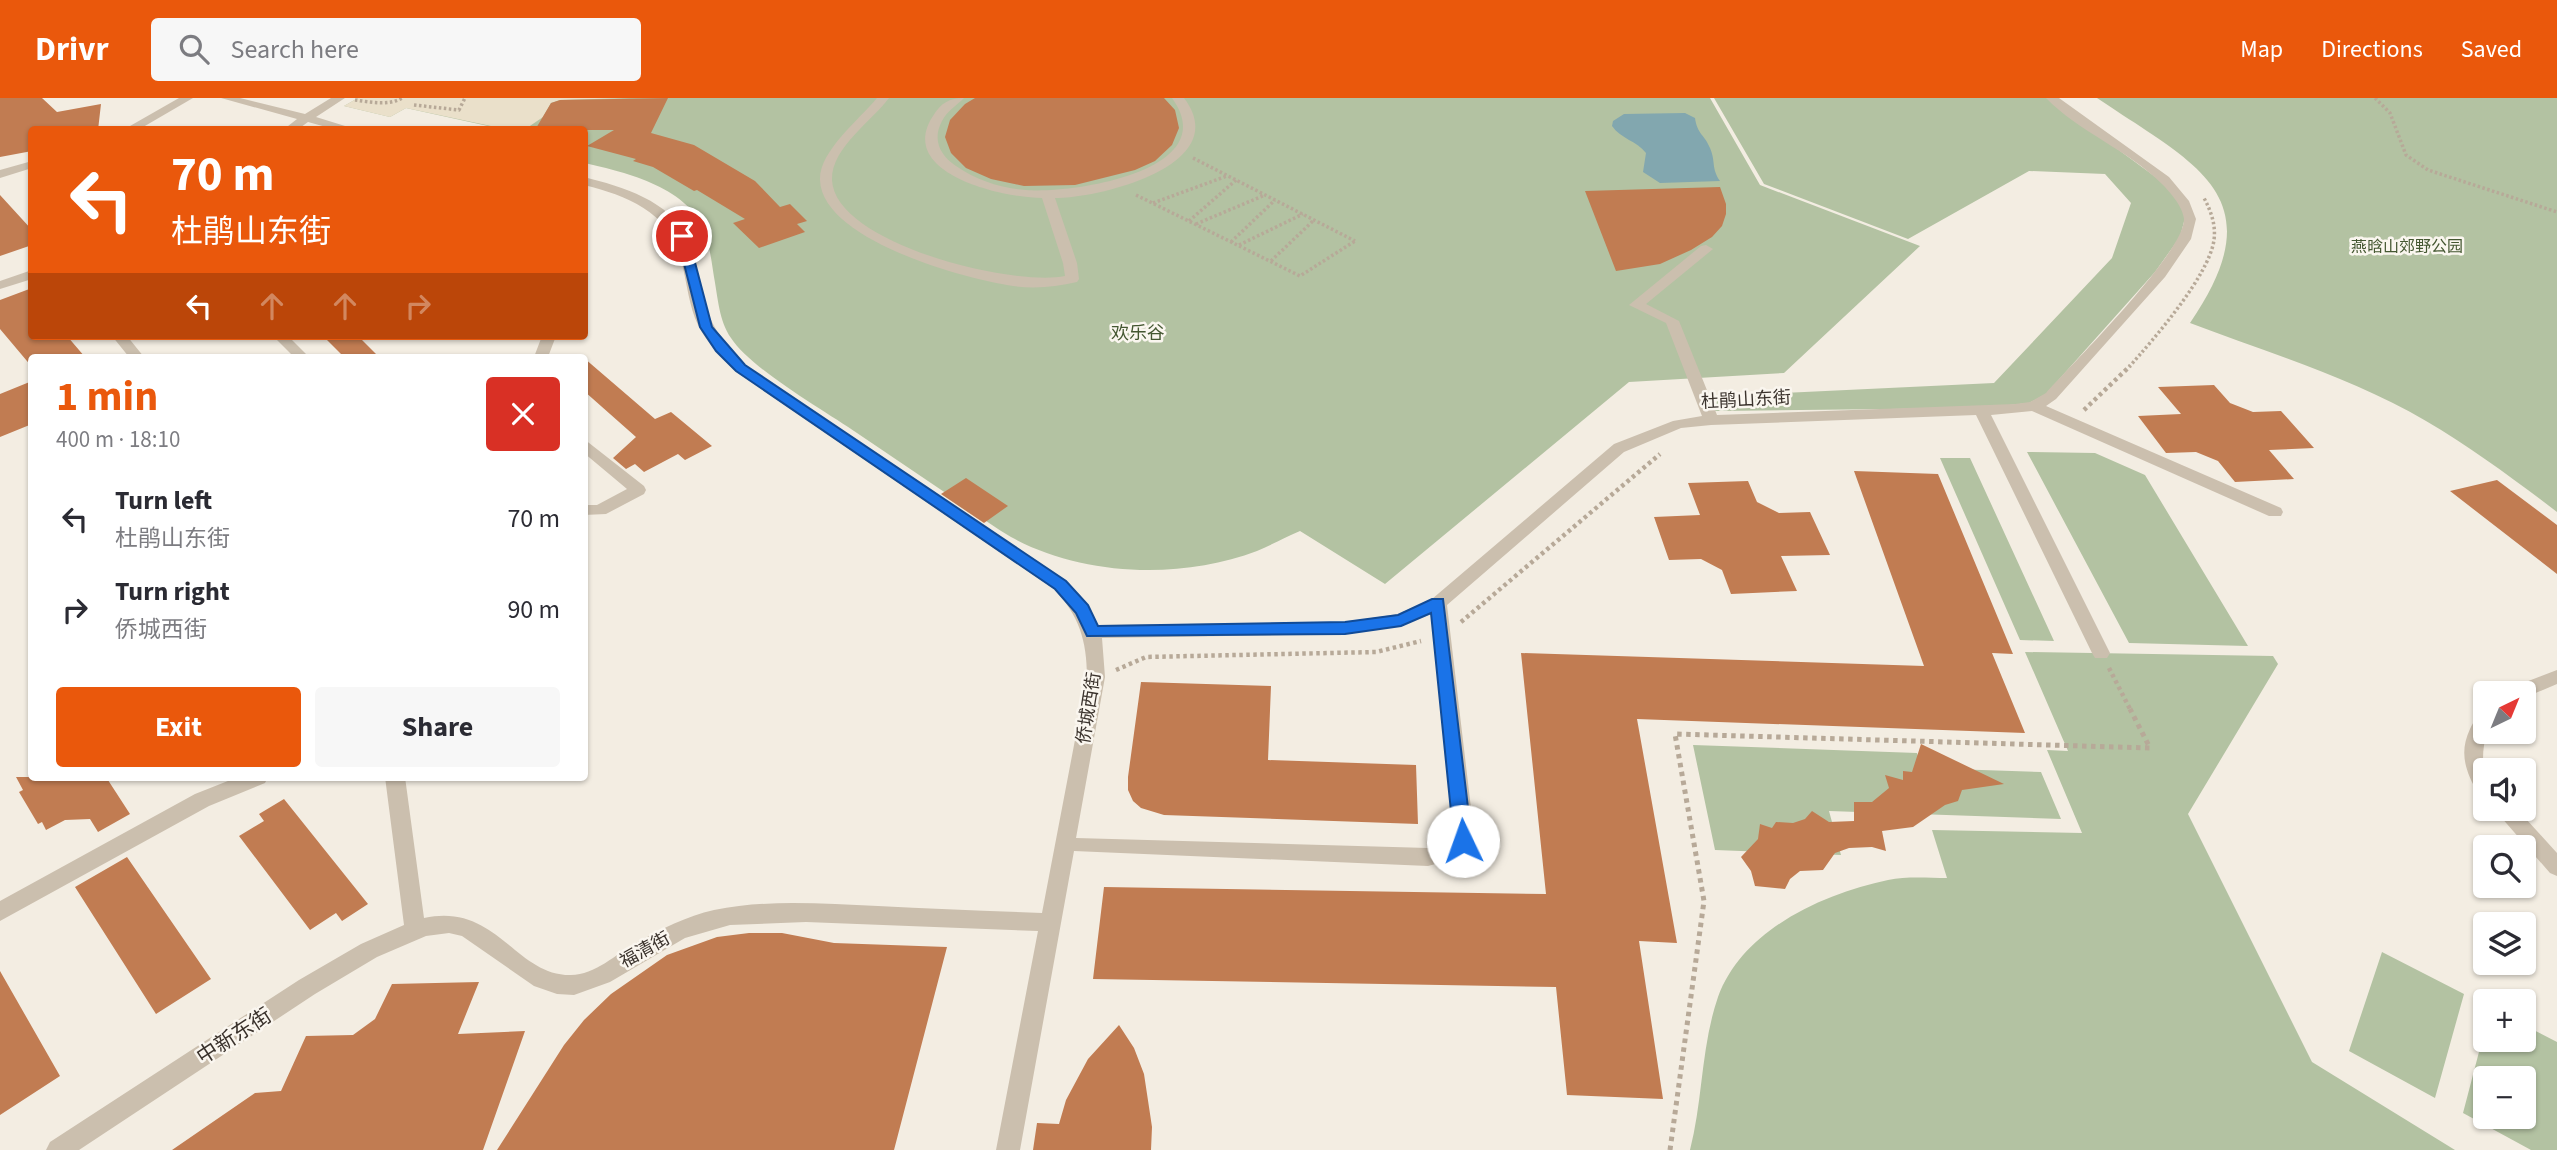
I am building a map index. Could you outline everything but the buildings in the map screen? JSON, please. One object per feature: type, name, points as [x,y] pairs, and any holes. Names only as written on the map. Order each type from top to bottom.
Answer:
[{"type":"street","points":[[135,126],[187,98]]},
{"type":"street","points":[[227,98],[335,126]]},
{"type":"street","points":[[294,126],[339,98]]},
{"type":"street","points":[[883,98],[838,150],[829,166],[825,182],[827,197],[837,210],[865,230],[907,254],[946,266],[1012,281],[1062,284],[1072,279],[1070,263],[1047,194]]},
{"type":"street","points":[[958,98],[935,121],[930,138],[936,156],[952,171],[977,183],[1010,191],[1047,194],[1116,186],[1166,163],[1180,151],[1191,130],[1189,111],[1178,98]]},
{"type":"street","points":[[2034,406],[2051,396],[2160,274],[2178,250],[2189,228],[2190,219],[2183,201],[2165,180],[2052,98]]},
{"type":"street","points":[[0,174],[28,165]]},
{"type":"street","name":"侨城西街","points":[[588,182],[627,193],[653,206],[671,221],[682,236],[706,327],[740,368],[1060,585],[1083,610],[1093,632],[1096,677],[1008,1150]]},
{"type":"street","points":[[1706,249],[1636,305],[1672,321],[1711,420]]},
{"type":"street","points":[[0,285],[28,275]]},
{"type":"street","points":[[122,340],[134,354]]},
{"type":"street","points":[[284,340],[299,354]]},
{"type":"street","points":[[2034,406],[2275,512]]},
{"type":"street","name":"杜鹃山东街","points":[[1093,632],[1345,628],[1401,620],[1438,603],[1619,448],[1678,424],[1711,420],[1982,411],[2034,406]]},
{"type":"street","points":[[1982,411],[2101,653]]},
{"type":"street","points":[[588,447],[638,490],[600,510],[588,510]]},
{"type":"street","points":[[1080,845],[1428,857],[1453,852],[1473,834],[1438,603]]},
{"type":"street","points":[[2536,685],[2557,677]]},
{"type":"street","points":[[2473,743],[2473,762]]},
{"type":"street","points":[[0,912],[202,800],[247,781]]},
{"type":"street","points":[[396,781],[415,930]]},
{"type":"street","points":[[2514,821],[2557,867]]},
{"type":"street","name":"福清街","points":[[415,930],[448,924],[474,930],[528,970],[552,983],[571,986],[596,979],[647,947],[677,933],[710,920],[748,914],[792,912],[1050,922]]},
{"type":"street","name":"中新东街","points":[[58,1150],[326,976],[415,930]]},
{"type":"path","points":[[354,100],[377,103],[399,101],[401,98]]},
{"type":"path","points":[[414,105],[459,110],[465,98]]},
{"type":"path","points":[[2375,98],[2390,113],[2406,155],[2428,170],[2557,211]]},
{"type":"path","points":[[1116,186],[1300,276],[1355,241],[1180,151]]},
{"type":"path","points":[[1152,203],[1228,176]]},
{"type":"path","points":[[1189,221],[1236,180]]},
{"type":"path","points":[[2064,419],[2094,405],[2191,291],[2214,244],[2210,208],[2201,193]]},
{"type":"path","points":[[1195,224],[1265,195]]},
{"type":"path","points":[[1231,242],[1275,200]]},
{"type":"path","points":[[1238,245],[1303,214]]},
{"type":"path","points":[[1271,261],[1314,220]]},
{"type":"path","points":[[1111,677],[1123,665],[1146,657],[1376,652],[1404,647],[1441,634],[1476,611],[1644,464],[1667,449]]},
{"type":"path","points":[[1670,1150],[1704,901],[1675,734],[2150,748],[2101,653]]},
{"type":"green space","name":"欢乐谷","points":[[358,98],[1710,98],[1760,185],[1920,246],[1784,373],[1629,382],[1385,584],[1300,531],[1257,551],[1227,560],[1196,567],[1132,570],[1069,560],[1011,537],[755,363],[731,338],[724,324],[709,246],[698,219],[687,205],[656,185],[588,164],[588,126],[488,126],[406,108],[390,117],[344,106]]},
{"type":"green space","points":[[1714,98],[2048,98],[2161,181],[2179,200],[2185,218],[2180,237],[2155,272],[2046,394],[2029,403],[1980,408],[1715,411],[1718,396],[1994,383],[2112,258],[2131,203],[2105,174],[2029,171],[1908,239],[1764,184]]},
{"type":"green space","name":"燕晗山郊野公园","points":[[2097,98],[2557,98],[2557,512],[2477,453],[2398,406],[2310,367],[2190,323],[2215,280],[2226,244],[2225,214],[2213,188],[2193,165]]},
{"type":"green space","points":[[2027,452],[2095,453],[2145,475],[2248,646],[2129,643]]},
{"type":"green space","points":[[1940,458],[1970,458],[2054,641],[2020,640]]},
{"type":"green space","points":[[2025,652],[2273,656],[2278,664],[2188,814],[2312,1062],[2455,1150],[1690,1150],[1708,1035],[1718,997],[1730,973],[1746,952],[1766,934],[1812,905],[1863,886],[1903,878],[1947,878],[1932,830],[2082,833],[2047,750],[2068,751]]},
{"type":"green space","points":[[1693,745],[1917,753],[1922,768],[2041,772],[2061,819],[1829,811],[1841,855],[1715,850]]},
{"type":"green space","points":[[2382,952],[2464,994],[2435,1098],[2349,1051]]},
{"type":"green space","points":[[2536,1031],[2557,1042],[2557,1150],[2531,1150],[2492,1129],[2536,1129],[2536,1066],[2475,1066],[2479,1052],[2536,1052]]},
{"type":"green space","points":[[2473,1075],[2473,1118],[2463,1113]]},
{"type":"shaded area","points":[[358,98],[629,98],[560,100],[551,103],[543,117],[530,126],[491,126],[406,108],[390,117],[344,106]]},
{"type":"water","points":[[1685,113],[1695,118],[1697,128],[1710,148],[1715,172],[1720,181],[1660,183],[1643,172],[1646,153],[1612,126],[1613,121],[1624,114]]},
{"type":"route","points":[[682,236],[706,327],[740,368],[1060,585],[1083,610],[1093,632],[1345,628],[1401,620],[1438,603],[1463,841]]}]
